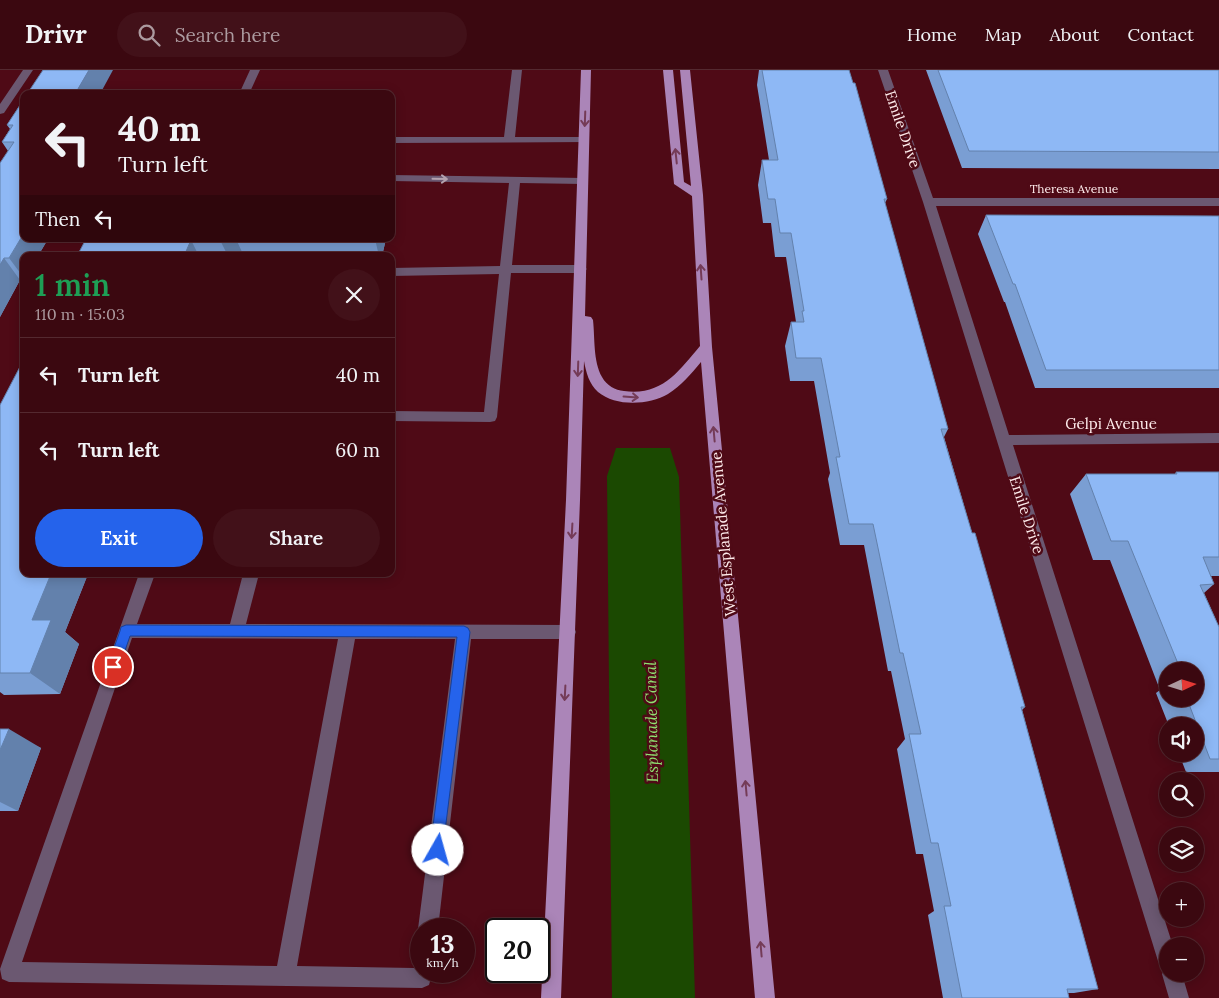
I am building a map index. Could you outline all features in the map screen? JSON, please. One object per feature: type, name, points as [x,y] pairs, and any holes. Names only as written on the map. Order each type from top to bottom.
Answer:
[{"type":"main road","points":[[668,70],[679,184],[696,195]]},
{"type":"main road","name":"West Esplanade Avenue","points":[[685,70],[696,195],[706,347],[766,998]]},
{"type":"main road","points":[[551,998],[568,632],[587,73]]},
{"type":"main road","points":[[581,269],[592,363],[597,381],[608,394],[633,399],[660,394],[677,382],[706,347]]},
{"type":"street","points":[[0,110],[28,70]]},
{"type":"street","points":[[246,90],[255,70]]},
{"type":"street","points":[[509,140],[517,70]]},
{"type":"street","name":"Emile Drive","points":[[883,70],[929,202],[1160,937]]},
{"type":"street","points":[[395,140],[584,140]]},
{"type":"street","points":[[395,178],[583,181]]},
{"type":"street","points":[[395,416],[490,417],[516,180]]},
{"type":"street","name":"Theresa Avenue","points":[[929,202],[1219,202]]},
{"type":"street","points":[[395,272],[477,271],[506,268],[581,269]]},
{"type":"street","name":"Gelpi Avenue","points":[[1003,440],[1219,438]]},
{"type":"street","points":[[145,577],[9,972],[410,978]]},
{"type":"street","points":[[236,631],[250,577]]},
{"type":"street","points":[[126,631],[568,632]]},
{"type":"street","points":[[285,976],[348,631]]},
{"type":"street","points":[[429,918],[464,632]]},
{"type":"street","points":[[1174,982],[1179,998]]},
{"type":"water","name":"Esplanade Canal","points":[[616,448],[670,448],[679,477],[695,998],[612,998],[607,476]]},
{"type":"building","points":[[43,70],[89,70],[77,90],[30,90]]},
{"type":"building","points":[[762,70],[849,70],[853,83],[855,83],[887,199],[884,199],[948,429],[941,429],[972,533],[975,533],[1025,707],[1021,707],[1098,989],[1067,989],[1069,998],[962,998],[944,906],[951,906],[938,843],[931,843],[909,734],[921,734],[903,653],[900,653],[873,524],[849,524],[836,457],[840,457],[821,358],[796,358],[791,322],[804,322],[802,311],[804,311],[791,233],[780,233],[775,199],[768,199],[762,160],[778,160]]},
{"type":"building","points":[[938,70],[1219,70],[1219,152],[969,151]]},
{"type":"building","points":[[20,105],[20,240],[9,258],[4,258],[0,265],[0,163],[14,142],[2,142],[13,125],[7,125]]},
{"type":"building","points":[[986,215],[1219,216],[1219,370],[1046,370],[1015,284],[1013,284]]},
{"type":"building","points":[[84,242],[190,242],[186,252],[79,252]]},
{"type":"building","points":[[20,367],[20,577],[50,577],[32,620],[51,620],[30,673],[0,673],[0,405]]},
{"type":"building","points":[[1176,472],[1219,472],[1219,557],[1203,557],[1214,584],[1200,585],[1219,627],[1219,759],[1210,759],[1204,743],[1204,717],[1194,717],[1190,708],[1204,708],[1204,662],[1177,662],[1128,541],[1111,541],[1086,474],[1177,474]]},
{"type":"building","points":[[0,729],[9,729],[0,750]]},
{"type":"route","points":[[113,667],[126,631],[464,632],[438,850]]}]
